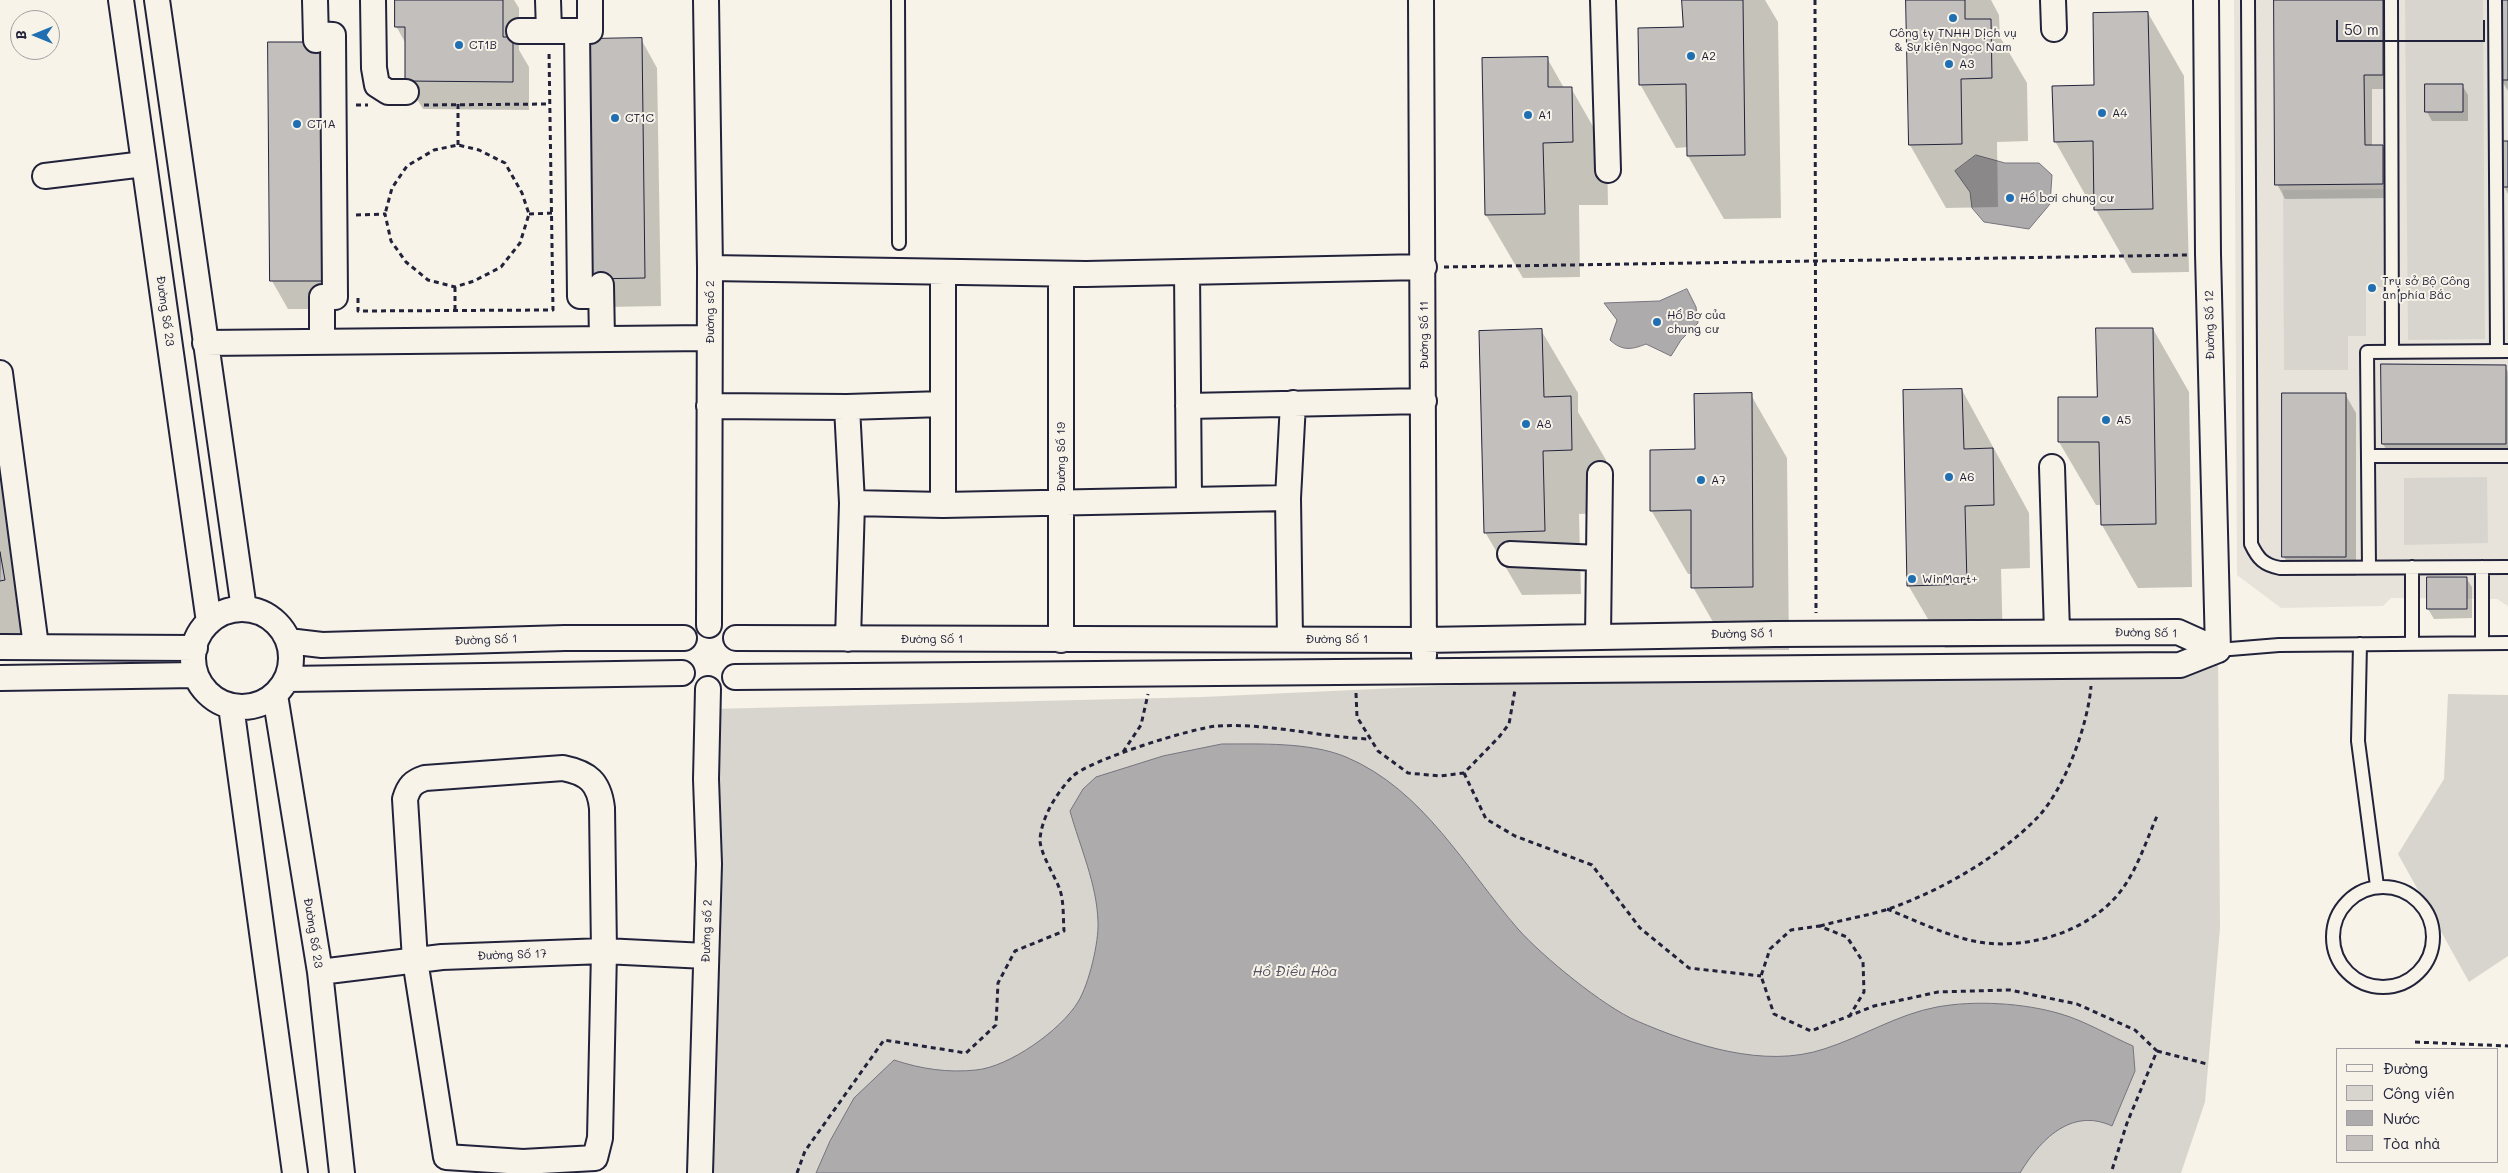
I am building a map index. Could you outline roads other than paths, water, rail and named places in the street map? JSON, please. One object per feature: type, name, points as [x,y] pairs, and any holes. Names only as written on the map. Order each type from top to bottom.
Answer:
[{"type":"street","name":"Đường Số 23","points":[[120,0],[209,622]]},
{"type":"street","points":[[157,0],[244,609]]},
{"type":"street","points":[[315,0],[316,37],[333,34],[335,297],[322,297],[322,341]]},
{"type":"street","points":[[373,0],[374,68],[377,85],[388,92],[413,98]]},
{"type":"street","points":[[548,0],[549,31]]},
{"type":"street","points":[[519,31],[590,31],[590,0]]},
{"type":"street","name":"Đường số 2","points":[[706,0],[710,268],[709,625]]},
{"type":"street","name":"Đường Số 11","points":[[1422,0],[1424,671]]},
{"type":"street","points":[[1603,0],[1608,170]]},
{"type":"street","points":[[2053,0],[2054,29]]},
{"type":"street","name":"Đường Số 12","points":[[2206,0],[2208,254],[2218,650]]},
{"type":"street","points":[[577,30],[580,296],[601,291],[602,339]]},
{"type":"street","points":[[44,176],[144,164]]},
{"type":"street","points":[[710,268],[1061,274],[1424,267]]},
{"type":"street","points":[[943,272],[943,505]]},
{"type":"street","points":[[1187,272],[1188,500]]},
{"type":"street","name":"Đường Số 19","points":[[1061,274],[1061,640]]},
{"type":"street","points":[[205,343],[709,338]]},
{"type":"street","points":[[0,373],[36,646]]},
{"type":"street","points":[[1188,406],[1424,400]]},
{"type":"street","points":[[1290,639],[1288,498],[1293,403]]},
{"type":"street","points":[[709,406],[847,407],[943,404]]},
{"type":"street","points":[[847,407],[852,503],[848,639]]},
{"type":"street","points":[[2052,467],[2057,632]]},
{"type":"street","points":[[1598,637],[1600,474]]},
{"type":"street","points":[[852,503],[943,505],[1288,498]]},
{"type":"street","points":[[1510,554],[1599,558]]},
{"type":"street","points":[[244,609],[263,613],[278,625],[288,641],[291,660],[281,687],[260,706],[240,708],[221,703],[206,692],[196,675],[193,656],[198,637],[209,622],[225,612],[244,609]]},
{"type":"street","points":[[709,625],[728,631],[736,638],[740,645],[742,662],[735,676],[723,686],[708,689],[693,684],[682,673],[678,655],[684,638],[700,626],[709,625]]},
{"type":"street","name":"Đường Số 1","points":[[736,638],[1424,640],[1816,633],[2178,632],[2218,650]]},
{"type":"street","name":"Đường Số 1","points":[[288,641],[322,644],[565,638],[684,638]]},
{"type":"street","points":[[0,646],[195,648]]},
{"type":"street","points":[[735,676],[2092,666],[2180,664],[2218,650]]},
{"type":"street","points":[[281,687],[682,673]]},
{"type":"street","points":[[0,678],[196,675]]},
{"type":"street","name":"Đường Số 23","points":[[281,687],[320,972],[342,1173]]},
{"type":"street","name":"Đường số 2","points":[[700,1173],[709,864],[706,779],[708,689]]},
{"type":"street","points":[[231,706],[295,1173]]},
{"type":"street","points":[[563,768],[582,772],[600,792],[604,951],[600,1138],[595,1158],[532,1162],[446,1157],[415,960],[405,799],[408,788],[414,782],[425,778],[563,768]]},
{"type":"street","name":"Đường Số 17","points":[[320,972],[415,960],[604,951],[706,956]]},
{"type":"lane","points":[[898,0],[899,243]]},
{"type":"lane","points":[[2248,0],[2252,544],[2257,557],[2268,566],[2280,568],[2508,567]]},
{"type":"lane","points":[[2391,0],[2392,352]]},
{"type":"lane","points":[[2369,567],[2367,352],[2502,351],[2495,0]]},
{"type":"lane","points":[[2368,456],[2508,456]]},
{"type":"lane","points":[[2412,567],[2412,644]]},
{"type":"lane","points":[[2482,567],[2482,643]]},
{"type":"lane","points":[[2218,650],[2279,644],[2508,643]]},
{"type":"lane","points":[[2360,644],[2358,741],[2376,886]]},
{"type":"lane","points":[[2376,886],[2394,887],[2410,893],[2423,905],[2431,920],[2434,938],[2431,954],[2422,970],[2409,981],[2393,987],[2376,987],[2354,978],[2338,960],[2333,944],[2334,928],[2338,913],[2348,900],[2361,891],[2376,886]]},
{"type":"water","name":"Hồ bơi chung cư","points":[[1976,155],[2005,163],[2039,163],[2052,175],[2050,204],[2029,229],[1984,222],[1972,208],[1970,192],[1955,171]]},
{"type":"water","name":"Hồ Bơ của chung cư","points":[[1687,289],[1696,307],[1698,323],[1681,340],[1671,356],[1646,344],[1623,348],[1610,340],[1617,320],[1604,303],[1659,301]]},
{"type":"water","name":"Hồ Điều Hòa","points":[[1222,744],[1301,746],[1332,752],[1374,771],[1421,810],[1461,856],[1518,929],[1557,966],[1591,993],[1623,1014],[1681,1038],[1729,1052],[1777,1056],[1801,1055],[1838,1044],[1923,1010],[1952,1005],[1983,1003],[2016,1005],[2047,1010],[2070,1017],[2133,1046],[2135,1071],[2112,1126],[2097,1121],[2083,1121],[2070,1124],[2058,1130],[2037,1149],[2020,1173],[816,1173],[830,1141],[854,1098],[894,1060],[914,1066],[945,1071],[976,1070],[1003,1062],[1018,1055],[1060,1024],[1078,1002],[1086,985],[1098,930],[1095,894],[1070,811],[1083,789],[1096,777],[1163,756]]},
{"type":"place","name":"Công ty TNHH Dịch vụ & Sự kiện Ngọc Nam","points":[[1953,18]]},
{"type":"place","name":"CT1B","points":[[459,45]]},
{"type":"place","name":"A2","points":[[1691,56]]},
{"type":"place","name":"A3","points":[[1949,64]]},
{"type":"place","name":"A4","points":[[2102,113]]},
{"type":"place","name":"A1","points":[[1528,115]]},
{"type":"place","name":"CT1C","points":[[615,118]]},
{"type":"place","name":"CT1A","points":[[297,124]]},
{"type":"place","name":"Hồ bơi chung cư","points":[[2010,198]]},
{"type":"place","name":"Trụ sở Bộ Công an phía Bắc","points":[[2372,288]]},
{"type":"place","name":"Hồ Bơ của chung cư","points":[[1657,322]]},
{"type":"place","name":"A5","points":[[2106,420]]},
{"type":"place","name":"A8","points":[[1526,424]]},
{"type":"place","name":"A6","points":[[1949,477]]},
{"type":"place","name":"A7","points":[[1701,480]]},
{"type":"place","name":"WinMart+","points":[[1912,579]]}]
